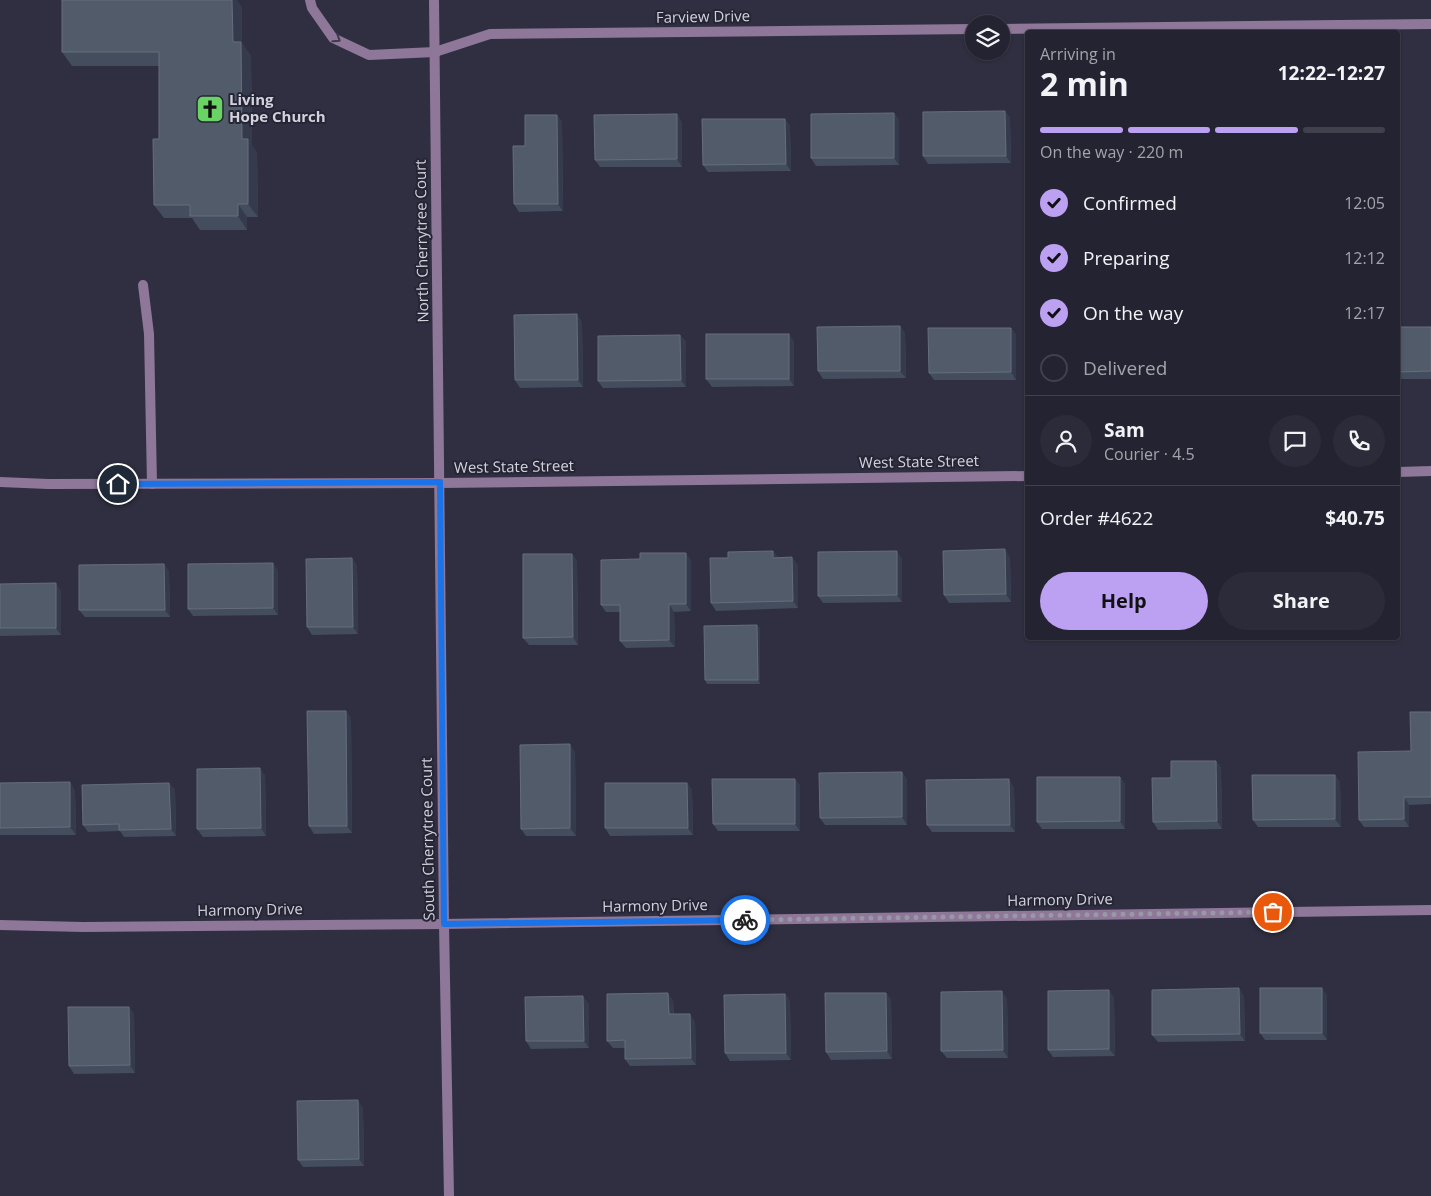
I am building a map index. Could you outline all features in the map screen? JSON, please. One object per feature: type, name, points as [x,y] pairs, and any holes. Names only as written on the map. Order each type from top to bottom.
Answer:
[{"type":"street","name":"Farview Drive","points":[[310,0],[312,8],[333,38],[369,55],[435,52],[490,34],[965,29]]},
{"type":"street","name":"North Cherrytree Court","points":[[434,0],[440,482]]},
{"type":"street","points":[[1010,28],[1431,24]]},
{"type":"street","points":[[143,285],[149,334],[152,484]]},
{"type":"street","points":[[1400,472],[1431,471]]},
{"type":"street","name":"West State Street","points":[[0,482],[152,484],[1025,476]]},
{"type":"street","name":"South Cherrytree Court","points":[[440,482],[444,924],[449,1196]]},
{"type":"street","name":"Harmony Drive","points":[[0,925],[93,927],[444,924],[1431,910]]},
{"type":"building","name":"Living Hope Church","points":[[62,0],[232,0],[233,42],[241,42],[242,139],[248,139],[248,204],[238,204],[238,216],[190,216],[190,205],[154,205],[153,139],[159,139],[159,52],[62,52]]},
{"type":"building","points":[[1005,111],[1006,156],[923,156],[923,112]]},
{"type":"building","points":[[894,113],[894,158],[811,158],[811,114]]},
{"type":"building","points":[[677,114],[677,159],[595,160],[594,115]]},
{"type":"building","points":[[525,115],[557,115],[558,204],[514,204],[513,146],[525,146]]},
{"type":"building","points":[[702,119],[785,119],[786,164],[703,165]]},
{"type":"building","points":[[577,314],[578,380],[515,380],[514,315]]},
{"type":"building","points":[[900,326],[900,371],[818,371],[817,327]]},
{"type":"building","points":[[1400,327],[1431,327],[1431,371],[1400,372]]},
{"type":"building","points":[[928,328],[1011,328],[1011,372],[929,373]]},
{"type":"building","points":[[706,334],[789,334],[789,379],[706,379]]},
{"type":"building","points":[[680,335],[681,380],[598,381],[598,336]]},
{"type":"building","points":[[1005,549],[1006,594],[944,595],[943,551]]},
{"type":"building","points":[[773,551],[773,558],[792,557],[793,601],[711,603],[710,558],[728,558],[728,552]]},
{"type":"building","points":[[897,551],[897,595],[818,596],[818,552]]},
{"type":"building","points":[[640,553],[686,553],[686,604],[669,604],[669,640],[620,641],[620,605],[601,605],[601,560],[640,559]]},
{"type":"building","points":[[523,554],[572,554],[573,637],[523,638]]},
{"type":"building","points":[[352,558],[353,627],[307,627],[306,559]]},
{"type":"building","points":[[273,563],[273,608],[188,609],[188,564]]},
{"type":"building","points":[[164,564],[165,610],[79,610],[79,565]]},
{"type":"building","points":[[56,583],[56,628],[0,628],[0,584]]},
{"type":"building","points":[[757,625],[758,680],[705,680],[704,626]]},
{"type":"building","points":[[307,711],[346,711],[347,826],[309,826]]},
{"type":"building","points":[[1410,712],[1431,712],[1431,797],[1404,797],[1404,819],[1359,820],[1358,752],[1411,751]]},
{"type":"building","points":[[570,744],[570,828],[521,829],[520,745]]},
{"type":"building","points":[[1171,761],[1216,761],[1217,821],[1153,822],[1152,778],[1171,778]]},
{"type":"building","points":[[260,768],[261,828],[197,829],[197,769]]},
{"type":"building","points":[[902,772],[902,817],[820,818],[819,773]]},
{"type":"building","points":[[1252,775],[1335,775],[1335,819],[1253,820]]},
{"type":"building","points":[[1037,777],[1120,777],[1120,821],[1037,822]]},
{"type":"building","points":[[712,779],[795,779],[795,824],[713,824]]},
{"type":"building","points":[[1009,779],[1010,825],[927,825],[926,780]]},
{"type":"building","points":[[70,782],[70,827],[0,828],[0,783]]},
{"type":"building","points":[[169,783],[171,829],[119,830],[119,824],[83,825],[82,785]]},
{"type":"building","points":[[605,783],[687,783],[688,828],[605,828]]},
{"type":"building","points":[[1239,988],[1240,1034],[1152,1035],[1152,990]]},
{"type":"building","points":[[1260,988],[1322,988],[1322,1033],[1260,1033]]},
{"type":"building","points":[[1109,990],[1109,1049],[1048,1050],[1048,991]]},
{"type":"building","points":[[1002,991],[1003,1050],[941,1051],[941,992]]},
{"type":"building","points":[[668,993],[669,1014],[690,1014],[691,1058],[625,1059],[625,1040],[607,1041],[607,994]]},
{"type":"building","points":[[825,993],[886,993],[887,1051],[826,1052]]},
{"type":"building","points":[[785,994],[786,1053],[725,1053],[724,995]]},
{"type":"building","points":[[583,996],[584,1041],[526,1041],[525,997]]},
{"type":"building","points":[[68,1007],[129,1007],[130,1065],[69,1066]]},
{"type":"building","points":[[358,1100],[359,1159],[298,1160],[297,1101]]},
{"type":"way so far","points":[[745,920],[1273,912]]},
{"type":"place","name":"Living Hope Church","points":[[210,109]]},
{"type":"route","points":[[118,484],[440,482],[444,924],[745,920]]}]
